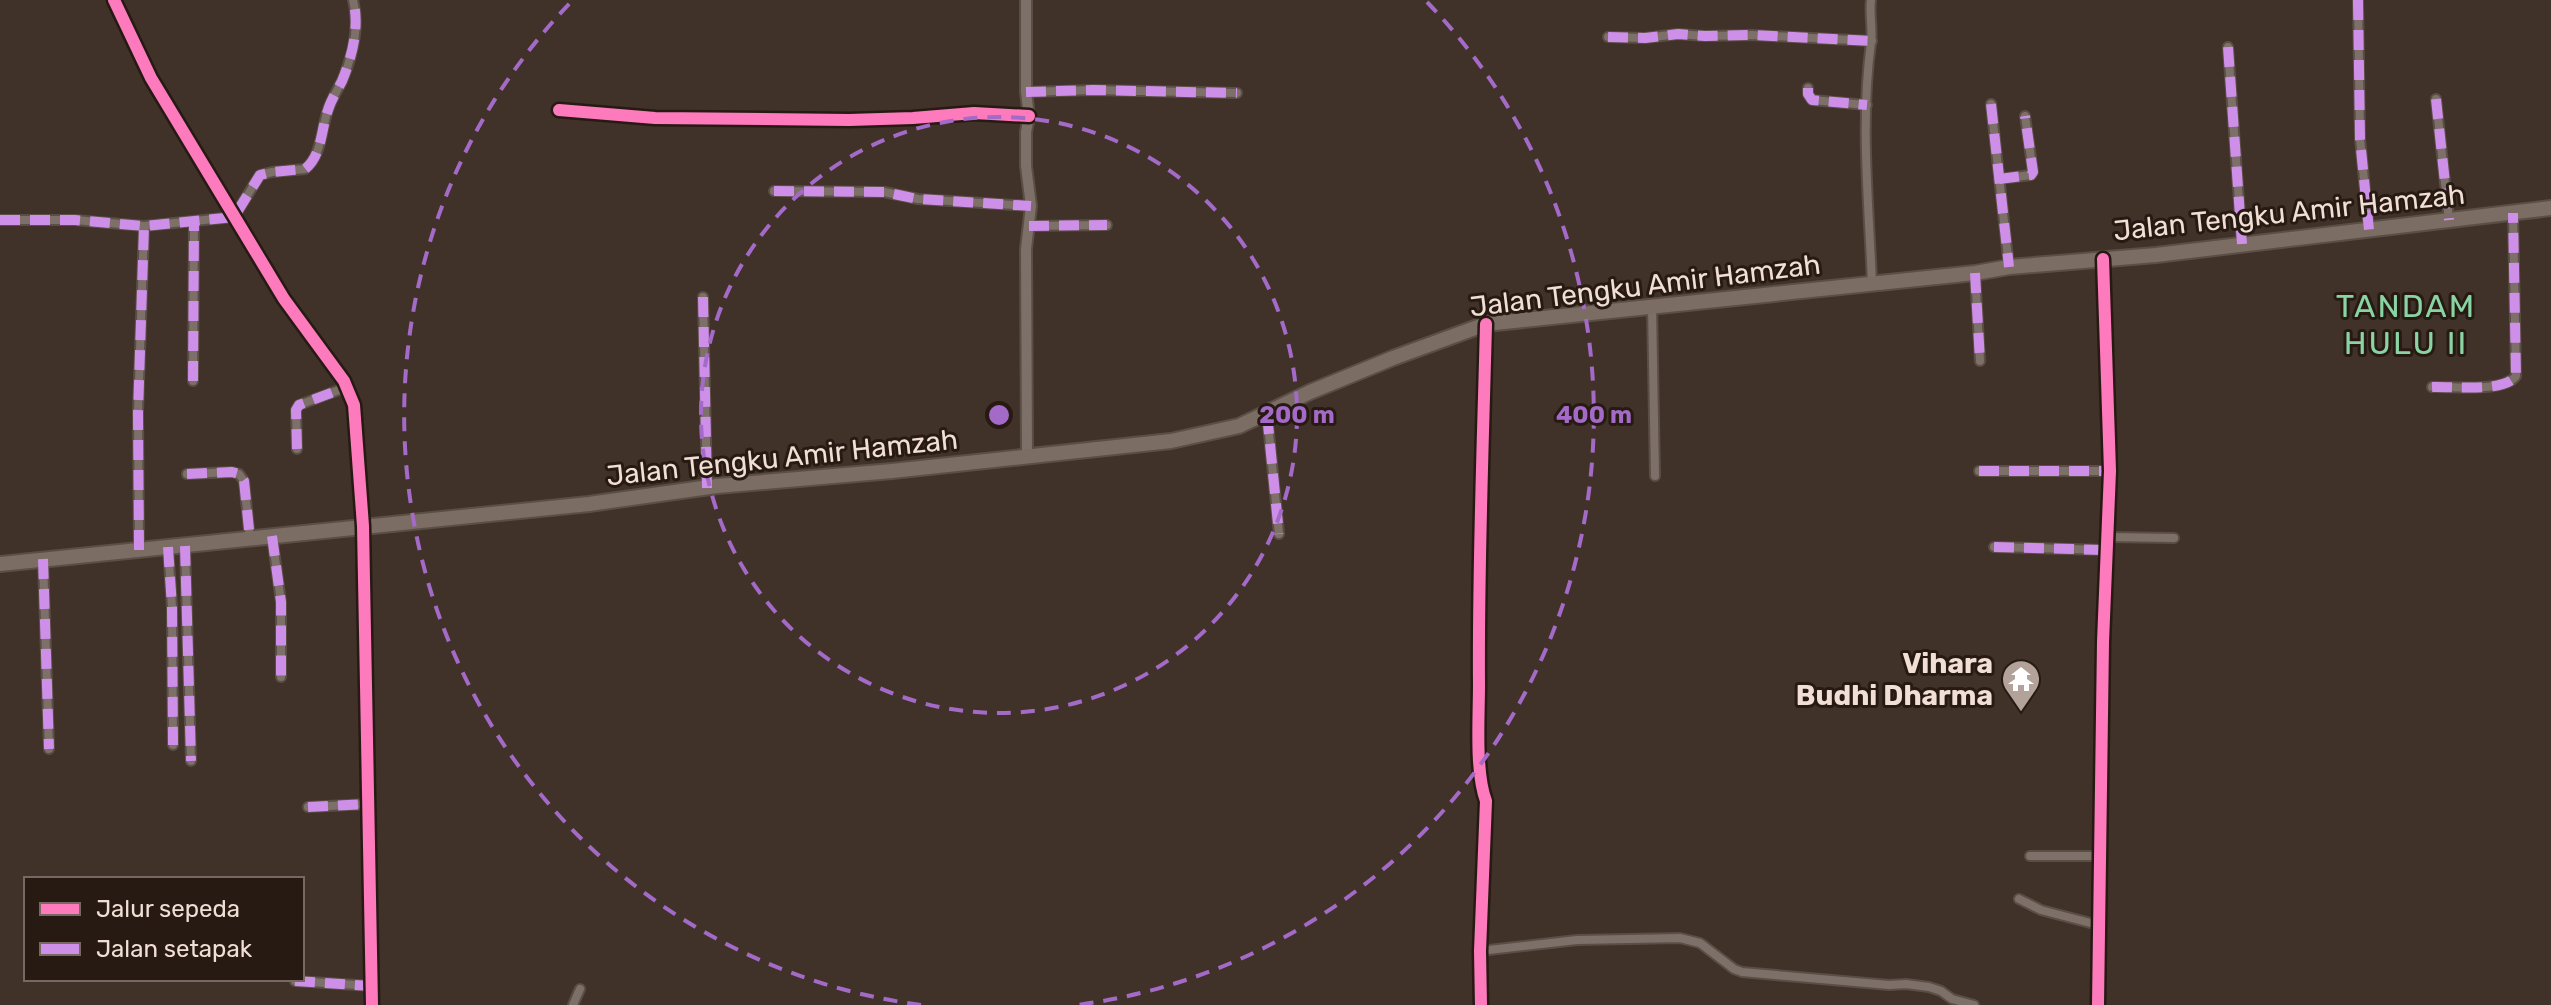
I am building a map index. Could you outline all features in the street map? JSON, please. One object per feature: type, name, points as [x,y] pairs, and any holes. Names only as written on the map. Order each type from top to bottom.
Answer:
[{"type":"highway","name":"Jalan Tengku Amir Hamzah","points":[[0,564],[1190,438],[1226,430],[1393,358],[1486,324],[2551,208]]},
{"type":"street","points":[[114,0],[151,78],[234,217],[284,299],[345,384],[357,419],[363,526],[372,1005]]},
{"type":"street","points":[[234,217],[260,175],[305,169],[314,160],[328,107],[350,58],[355,24],[353,0]]},
{"type":"street","points":[[1026,0],[1029,116],[1026,166],[1031,206],[1026,249],[1027,456]]},
{"type":"street","points":[[1871,0],[1872,41],[1868,55],[1867,105],[1872,284]]},
{"type":"street","points":[[2358,0],[2360,139],[2369,230]]},
{"type":"street","points":[[1608,37],[1645,38],[1678,34],[1872,41]]},
{"type":"street","points":[[2228,47],[2242,244]]},
{"type":"street","points":[[1808,88],[1812,100],[1867,105]]},
{"type":"street","points":[[1026,92],[1237,93]]},
{"type":"street","points":[[2436,99],[2449,220]]},
{"type":"street","points":[[1991,104],[2009,267]]},
{"type":"street","points":[[559,110],[655,118],[849,120],[974,113],[1029,116]]},
{"type":"street","points":[[1999,179],[2031,175],[2033,172],[2025,116]]},
{"type":"street","points":[[774,191],[884,192],[918,199],[1031,206]]},
{"type":"street","points":[[2432,387],[2497,386],[2511,383],[2516,376],[2513,213]]},
{"type":"street","points":[[0,220],[75,220],[144,226],[234,217]]},
{"type":"street","points":[[193,381],[194,222]]},
{"type":"street","points":[[1029,226],[1107,225]]},
{"type":"street","points":[[139,550],[138,413],[144,226]]},
{"type":"street","points":[[2098,1005],[2103,642],[2110,471],[2103,259]]},
{"type":"street","points":[[1975,273],[1980,361]]},
{"type":"street","points":[[703,297],[707,488]]},
{"type":"street","points":[[1652,306],[1655,476]]},
{"type":"street","points":[[1481,1005],[1486,801],[1479,745],[1479,659],[1486,324]]},
{"type":"street","points":[[297,449],[296,410],[299,405],[345,384]]},
{"type":"street","points":[[1267,414],[1279,534]]},
{"type":"street","points":[[1979,471],[2110,471]]},
{"type":"street","points":[[187,474],[239,474],[244,481],[250,539]]},
{"type":"street","points":[[272,536],[281,602],[281,677]]},
{"type":"street","points":[[2108,537],[2174,538]]},
{"type":"street","points":[[185,546],[191,761]]},
{"type":"street","points":[[168,547],[172,607],[173,745]]},
{"type":"street","points":[[1994,547],[2107,550]]},
{"type":"street","points":[[43,559],[49,749]]},
{"type":"street","points":[[308,807],[368,804]]},
{"type":"street","points":[[2030,856],[2099,856]]},
{"type":"street","points":[[2019,899],[2041,910],[2098,925]]},
{"type":"street","points":[[1480,951],[1577,940],[1686,939],[1700,943],[1742,972],[1929,987],[1952,999],[1974,1005]]},
{"type":"street","points":[[295,981],[372,986]]},
{"type":"street","points":[[573,1005],[580,989]]},
{"type":"marked path","points":[[0,220],[75,220],[144,226],[234,217],[260,175],[305,169],[315,157],[329,106],[352,52],[356,20],[353,0]]},
{"type":"marked path","points":[[2358,0],[2360,139],[2369,230]]},
{"type":"marked path","points":[[1608,37],[1752,35],[1872,41]]},
{"type":"marked path","points":[[2228,47],[2242,244]]},
{"type":"marked path","points":[[1808,88],[1812,100],[1867,105]]},
{"type":"marked path","points":[[1026,92],[1237,93]]},
{"type":"marked path","points":[[2436,99],[2449,220]]},
{"type":"marked path","points":[[1991,104],[2009,267]]},
{"type":"marked path","points":[[1999,179],[2031,175],[2033,172],[2025,116]]},
{"type":"marked path","points":[[774,191],[884,192],[918,199],[1031,206]]},
{"type":"marked path","points":[[2432,387],[2489,387],[2516,376],[2513,213]]},
{"type":"marked path","points":[[193,381],[194,222]]},
{"type":"marked path","points":[[1029,226],[1107,225]]},
{"type":"marked path","points":[[139,550],[138,413],[144,226]]},
{"type":"marked path","points":[[1975,273],[1980,361]]},
{"type":"marked path","points":[[703,297],[707,488]]},
{"type":"marked path","points":[[297,449],[296,410],[299,405],[347,387]]},
{"type":"marked path","points":[[1267,414],[1279,534]]},
{"type":"marked path","points":[[1979,471],[2110,471]]},
{"type":"marked path","points":[[187,474],[239,474],[244,481],[250,539]]},
{"type":"marked path","points":[[272,536],[281,602],[281,677]]},
{"type":"marked path","points":[[185,546],[191,761]]},
{"type":"marked path","points":[[168,547],[172,607],[173,745]]},
{"type":"marked path","points":[[1994,547],[2107,550]]},
{"type":"marked path","points":[[43,559],[49,749]]},
{"type":"marked path","points":[[308,807],[368,804]]},
{"type":"marked path","points":[[295,981],[372,986]]},
{"type":"cycle path","points":[[114,0],[151,78],[284,299],[344,381],[354,405],[363,526],[372,1005]]},
{"type":"cycle path","points":[[559,110],[655,118],[849,120],[974,113],[1029,116]]},
{"type":"cycle path","points":[[2098,1005],[2103,642],[2110,471],[2103,259]]},
{"type":"cycle path","points":[[1481,1005],[1486,801],[1479,760],[1478,729],[1486,324]]},
{"type":"place","name":"Vihara Budhi Dharma","points":[[2021,713]]},
{"type":"district","name":"TANDAM HULU II","points":[[2406,324]]}]
